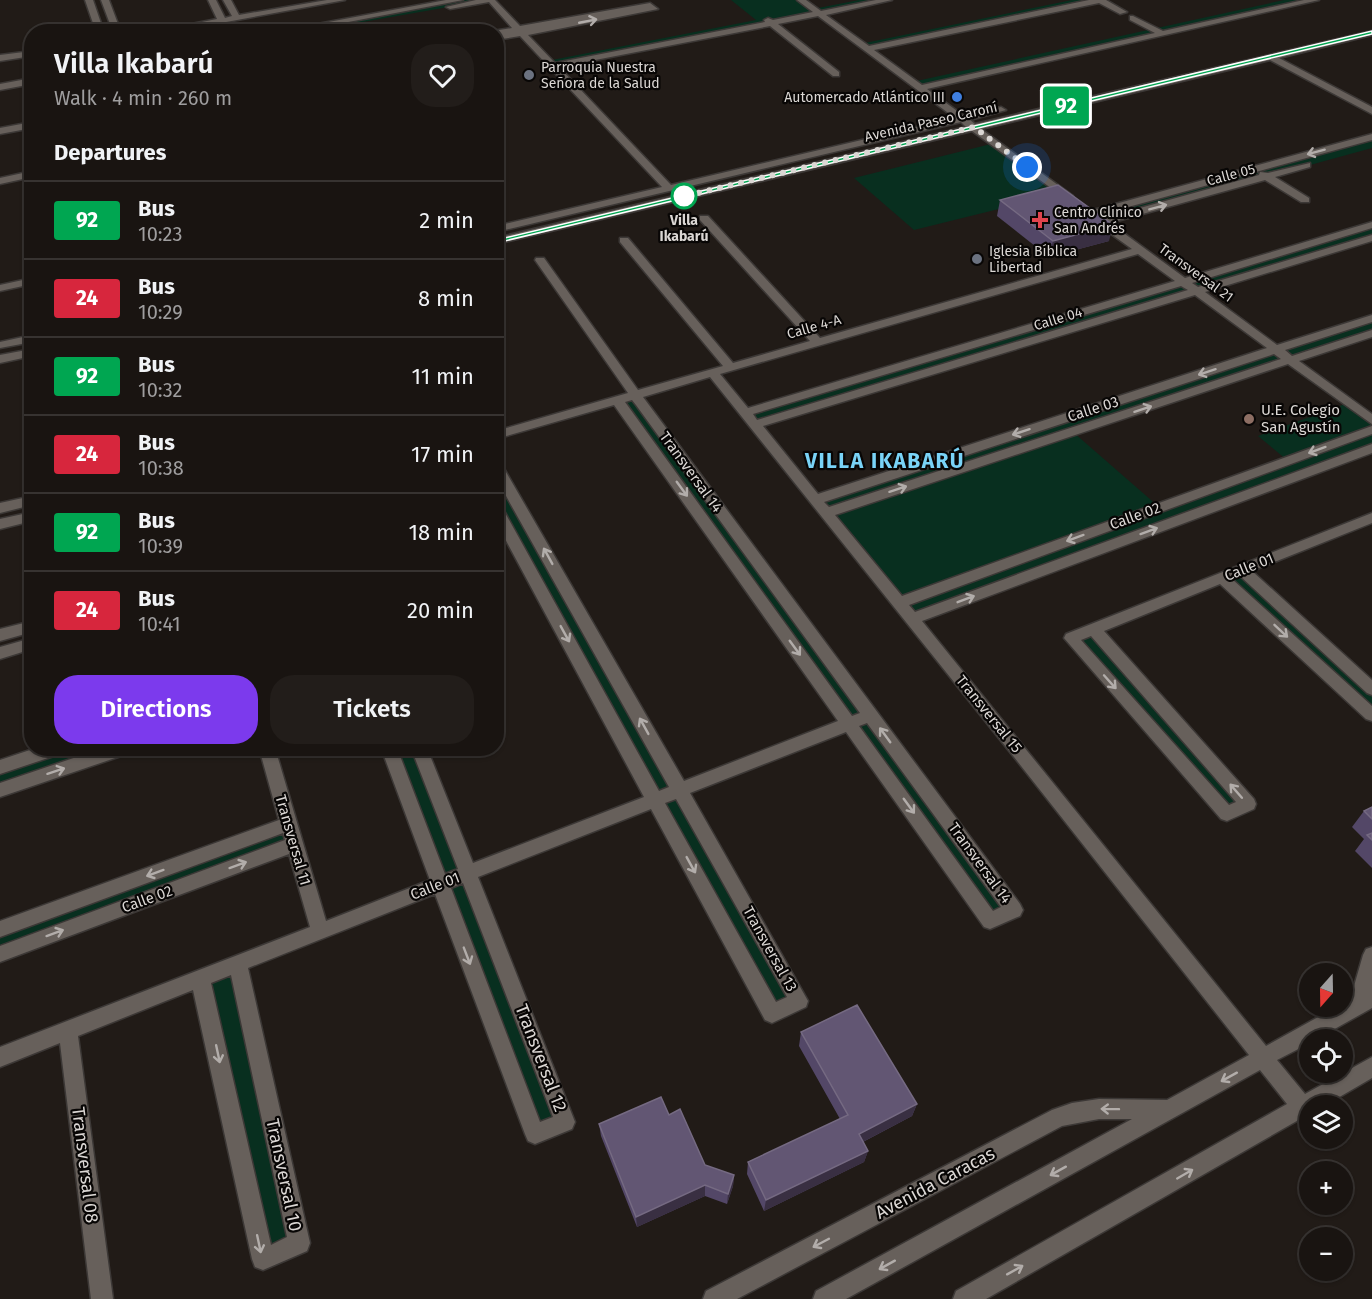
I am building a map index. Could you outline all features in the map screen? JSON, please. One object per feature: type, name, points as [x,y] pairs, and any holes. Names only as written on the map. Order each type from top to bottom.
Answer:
[{"type":"street","points":[[89,0],[97,24]]},
{"type":"street","points":[[105,0],[114,24]]},
{"type":"street","points":[[212,0],[222,20]]},
{"type":"street","points":[[227,0],[237,18]]},
{"type":"street","points":[[200,24],[337,0]]},
{"type":"street","points":[[324,24],[459,0]]},
{"type":"street","points":[[356,24],[490,0],[668,188]]},
{"type":"street","name":"Transversal 21","points":[[801,0],[1372,420]]},
{"type":"street","points":[[550,63],[768,21],[859,0]]},
{"type":"street","points":[[816,11],[888,0]]},
{"type":"street","points":[[980,22],[1072,0]]},
{"type":"street","points":[[864,46],[1100,0],[1123,12]]},
{"type":"street","points":[[912,82],[1284,0]]},
{"type":"street","points":[[920,88],[1316,0]]},
{"type":"street","points":[[504,32],[520,31],[654,9],[650,5],[520,31],[504,36]]},
{"type":"street","points":[[1257,6],[1267,11]]},
{"type":"street","points":[[1133,18],[1162,34]]},
{"type":"street","points":[[768,21],[836,74]]},
{"type":"street","name":"Avenida Paseo Caroní","points":[[504,226],[1372,23]]},
{"type":"street","name":"Avenida Paseo Caroní","points":[[504,239],[1372,33]]},
{"type":"street","points":[[1258,50],[1372,111]]},
{"type":"street","points":[[0,58],[24,54]]},
{"type":"street","points":[[1034,55],[1043,61]]},
{"type":"street","points":[[0,81],[24,76]]},
{"type":"street","points":[[0,87],[24,82]]},
{"type":"street","points":[[0,125],[24,120]]},
{"type":"street","points":[[0,131],[24,126]]},
{"type":"street","name":"Calle 05","points":[[1090,213],[1372,137]]},
{"type":"street","name":"Calle 05","points":[[1102,222],[1372,148]]},
{"type":"street","points":[[1255,169],[1305,200]]},
{"type":"street","points":[[0,174],[24,170]]},
{"type":"street","points":[[0,181],[24,176]]},
{"type":"street","points":[[704,218],[817,342]]},
{"type":"street","name":"Calle 04","points":[[749,419],[978,343],[1372,225]]},
{"type":"street","points":[[1355,230],[1371,238]]},
{"type":"street","name":"Calle 04","points":[[749,419],[990,354],[1371,238]]},
{"type":"street","points":[[624,240],[730,367]]},
{"type":"street","name":"Calle 4-A","points":[[504,433],[1140,250]]},
{"type":"street","name":"Transversal 14","points":[[540,260],[685,464],[1014,910],[990,921],[617,400]]},
{"type":"street","points":[[0,288],[24,283]]},
{"type":"street","name":"Calle 03","points":[[815,500],[1372,318]]},
{"type":"street","name":"Calle 03","points":[[825,513],[1372,333]]},
{"type":"street","points":[[0,345],[24,340]]},
{"type":"street","points":[[978,343],[990,354]]},
{"type":"street","points":[[0,359],[24,354]]},
{"type":"street","name":"Transversal 15","points":[[712,372],[1299,1103]]},
{"type":"street","points":[[1060,420],[1073,431]]},
{"type":"street","name":"Calle 02","points":[[898,603],[1372,430]]},
{"type":"street","name":"Calle 02","points":[[912,619],[1372,448]]},
{"type":"street","points":[[667,469],[685,464]]},
{"type":"street","name":"Transversal 13","points":[[504,479],[799,1001],[772,1014],[504,523]]},
{"type":"street","points":[[0,508],[24,502]]},
{"type":"street","points":[[1159,507],[1175,521]]},
{"type":"street","points":[[0,524],[24,518]]},
{"type":"street","name":"Calle 01","points":[[1094,629],[1248,804],[1227,814],[1071,638],[1242,570],[1369,524]]},
{"type":"street","points":[[719,541],[738,535]]},
{"type":"street","points":[[995,567],[1010,583]]},
{"type":"street","points":[[1242,570],[1372,689]]},
{"type":"street","points":[[1222,578],[1372,715]]},
{"type":"street","points":[[548,602],[570,596]]},
{"type":"street","points":[[767,609],[788,603]]},
{"type":"street","points":[[0,635],[24,628]]},
{"type":"street","points":[[0,653],[24,646]]},
{"type":"street","points":[[596,691],[620,683]]},
{"type":"street","name":"Calle 01","points":[[0,1057],[871,716]]},
{"type":"street","points":[[0,767],[33,756]]},
{"type":"street","points":[[0,790],[80,756]]},
{"type":"street","name":"Transversal 11","points":[[269,756],[320,931]]},
{"type":"street","name":"Transversal 12","points":[[392,756],[535,1134],[565,1122],[422,756]]},
{"type":"street","name":"Calle 02","points":[[0,929],[288,824]]},
{"type":"street","name":"Calle 02","points":[[0,954],[295,844]]},
{"type":"street","points":[[824,1299],[1365,1002],[1372,955]]},
{"type":"street","name":"Transversal 10","points":[[200,978],[263,1259],[299,1243],[238,963]]},
{"type":"street","name":"Transversal 08","points":[[69,1030],[102,1299]]},
{"type":"street","points":[[1323,1095],[1372,1067]]},
{"type":"street","name":"Avenida Caracas","points":[[714,1299],[1059,1117],[1078,1111],[1103,1108],[1168,1110]]},
{"type":"street","points":[[964,1299],[1299,1109]]},
{"type":"green space","points":[[459,0],[489,0],[351,24],[324,24]]},
{"type":"green space","points":[[731,0],[801,0],[813,9],[859,0],[888,0],[553,66],[547,61],[756,20]]},
{"type":"green space","points":[[1072,0],[1100,0],[867,49],[860,44]]},
{"type":"green space","points":[[1284,0],[1315,0],[920,88],[912,82]]},
{"type":"green space","points":[[1372,137],[1372,148],[1102,222],[1090,214]]},
{"type":"green space","points":[[995,143],[1063,193],[914,230],[854,178]]},
{"type":"green space","points":[[1372,225],[1372,238],[754,425],[744,413]]},
{"type":"green space","points":[[1372,318],[1372,333],[1073,432],[1159,507],[1287,460],[1258,436],[1348,403],[1372,420],[1372,448],[912,619],[815,500]]},
{"type":"green space","points":[[635,395],[1014,910],[990,920],[617,400]]},
{"type":"green space","points":[[504,480],[799,1001],[772,1014],[504,522]]},
{"type":"green space","points":[[1242,570],[1372,689],[1372,715],[1222,578]]},
{"type":"green space","points":[[1091,630],[1248,804],[1227,814],[1071,638]]},
{"type":"green space","points":[[35,756],[103,756],[0,790],[0,767]]},
{"type":"green space","points":[[392,756],[422,756],[566,1121],[536,1134]]},
{"type":"green space","points":[[288,824],[295,844],[0,954],[0,929]]},
{"type":"green space","points":[[237,964],[299,1243],[263,1259],[201,978]]},
{"type":"building","points":[[1058,185],[1113,225],[1053,241],[1000,200]]},
{"type":"building","points":[[1372,807],[1372,819],[1364,811]]},
{"type":"building","points":[[857,1005],[917,1104],[859,1134],[868,1151],[766,1200],[748,1162],[848,1115],[801,1032]]},
{"type":"building","points":[[661,1097],[669,1115],[680,1109],[705,1165],[734,1175],[728,1194],[705,1185],[636,1217],[599,1124]]},
{"type":"bus line","name":"92","points":[[504,239],[1372,33]]},
{"type":"place","name":"Parroquia Nuestra Señora de la Salud","points":[[529,75]]},
{"type":"place","name":"Automercado Atlántico III","points":[[957,97]]},
{"type":"place","name":"Villa Ikabarú","points":[[684,196]]},
{"type":"place","name":"Centro Clínico San Andrés","points":[[1040,220]]},
{"type":"place","name":"Iglesia Bíblica Libertad","points":[[977,259]]},
{"type":"place","name":"U.E. Colegio San Agustín","points":[[1249,419]]},
{"type":"district","name":"VILLA IKABARÚ","points":[[885,461]]},
{"type":"route","points":[[684,196],[681,197],[974,127],[1027,167]]}]
